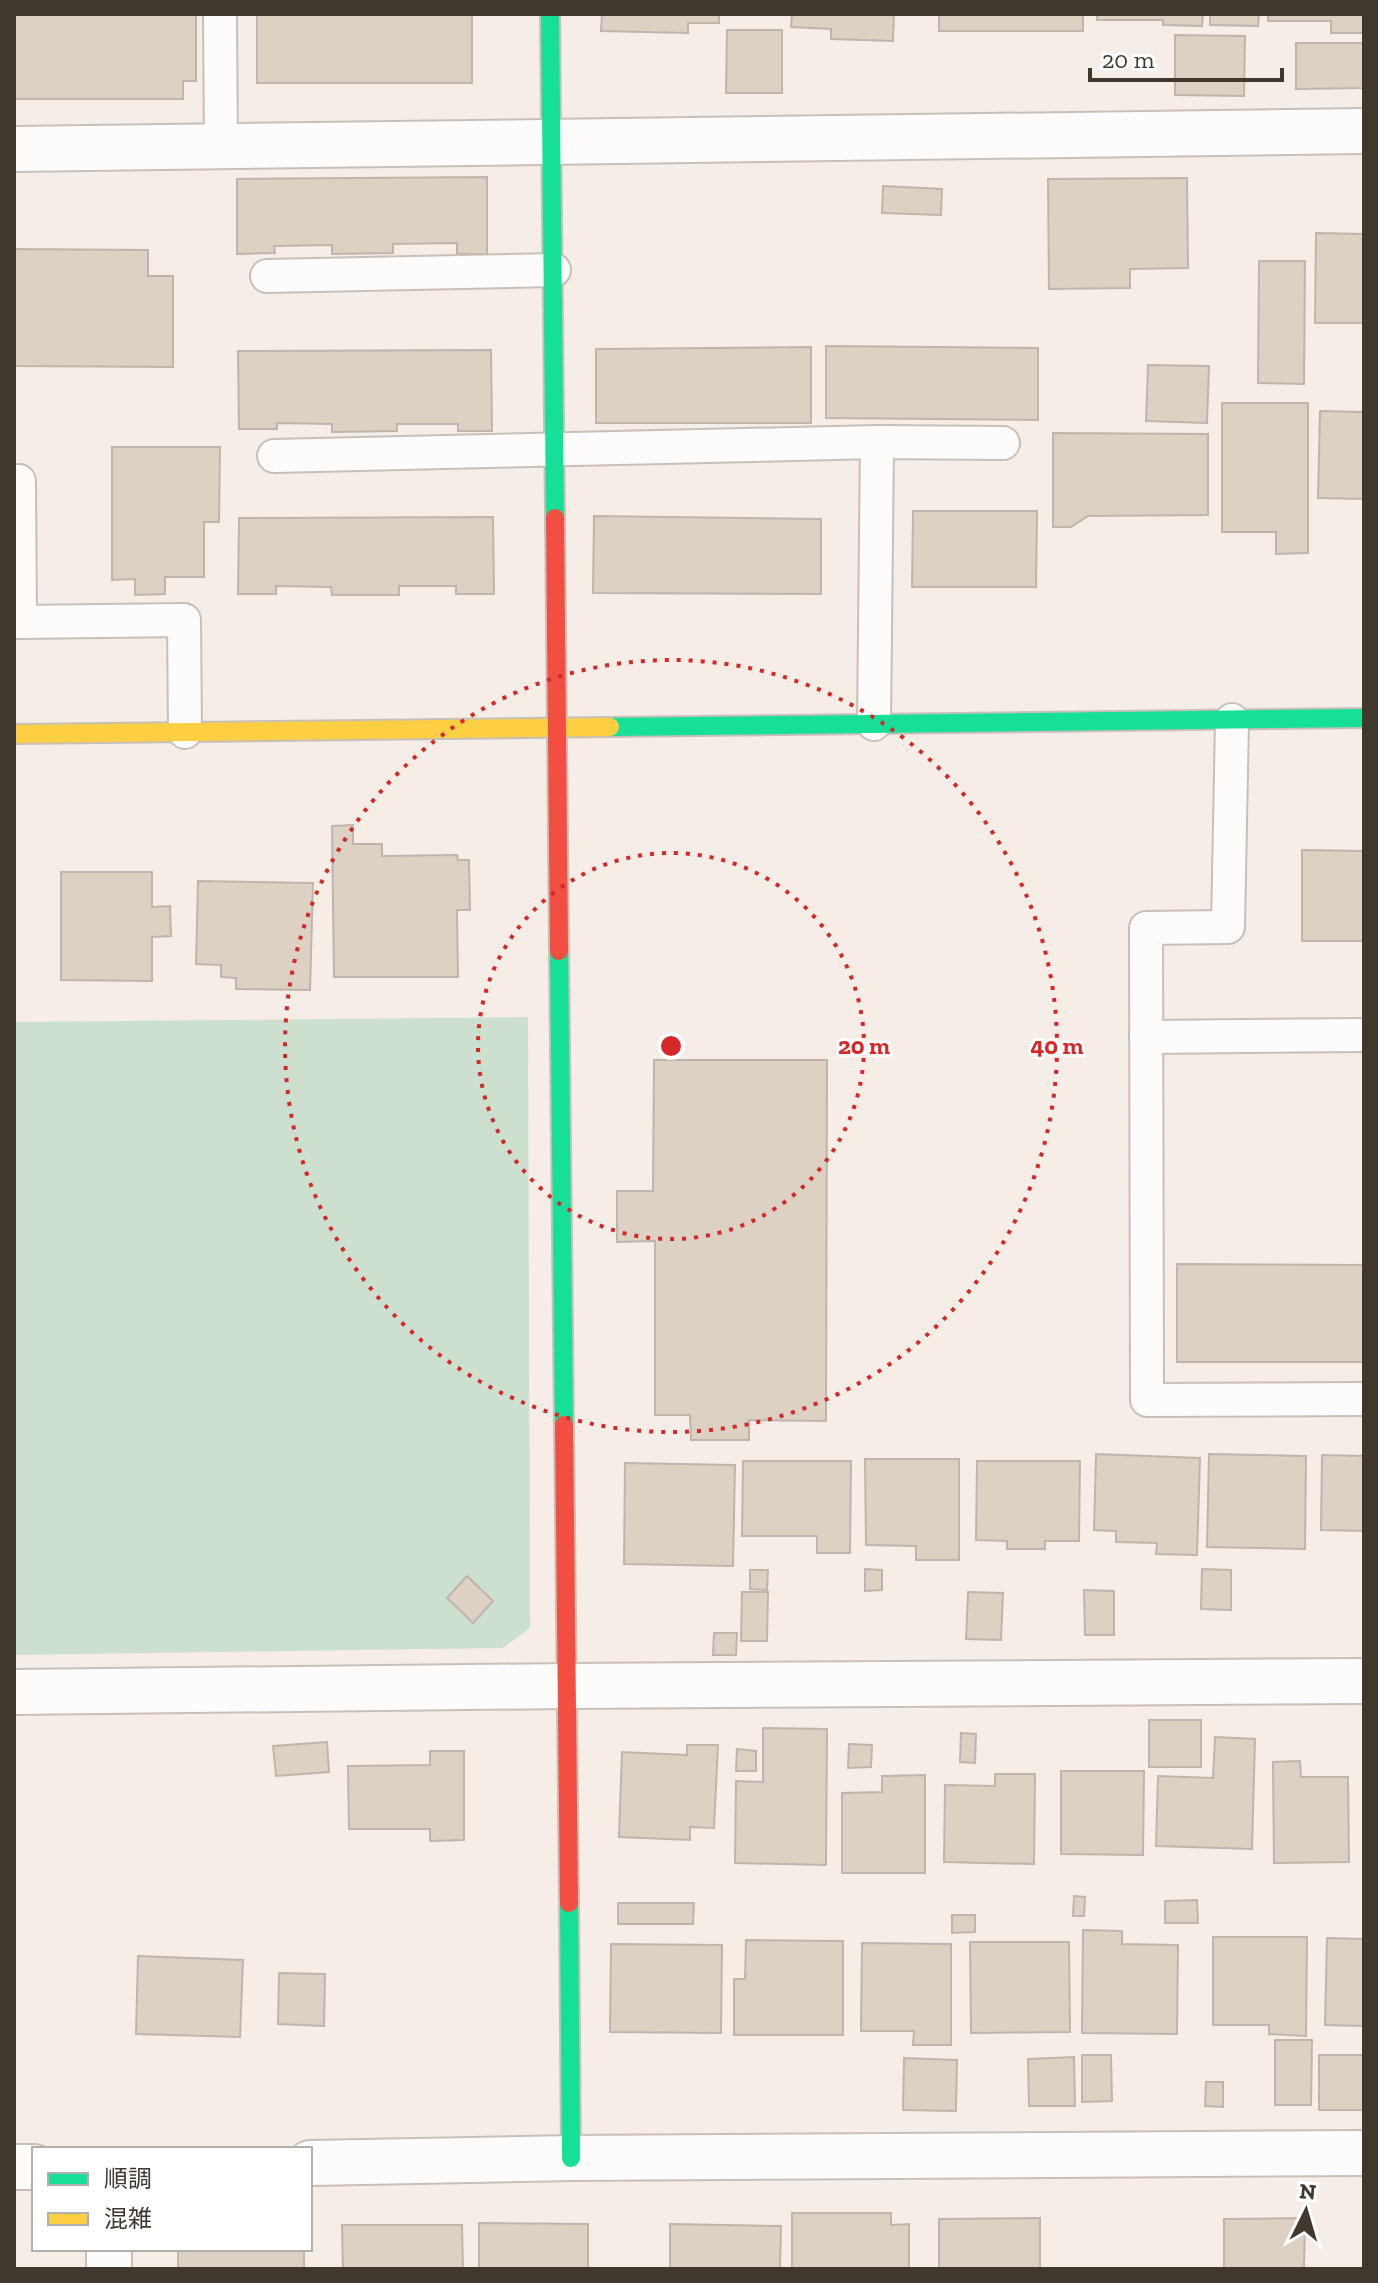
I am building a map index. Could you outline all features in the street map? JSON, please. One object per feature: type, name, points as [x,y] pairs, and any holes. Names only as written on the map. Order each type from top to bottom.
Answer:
[{"type":"street","points":[[550,14],[571,2158]]},
{"type":"street","points":[[14,149],[1364,131]]},
{"type":"street","points":[[14,734],[1364,718]]},
{"type":"street","points":[[14,1692],[1364,1681]]},
{"type":"street","points":[[312,2163],[571,2158],[1364,2153]]},
{"type":"lane","points":[[220,14],[221,147]]},
{"type":"lane","points":[[267,276],[554,270]]},
{"type":"lane","points":[[874,724],[877,442]]},
{"type":"lane","points":[[274,456],[877,442],[1003,443]]},
{"type":"lane","points":[[19,481],[17,622],[184,620],[185,732]]},
{"type":"lane","points":[[1232,720],[1228,927],[1146,928],[1147,1400],[1364,1399]]},
{"type":"lane","points":[[1146,1037],[1364,1035]]},
{"type":"green space","points":[[528,1017],[530,1628],[503,1648],[14,1655],[14,1022]]},
{"type":"building","points":[[257,14],[472,14],[472,83],[257,83]]},
{"type":"building","points":[[602,14],[719,14],[719,23],[688,23],[688,33],[601,31]]},
{"type":"building","points":[[792,14],[894,14],[893,41],[831,39],[831,29],[791,27]]},
{"type":"building","points":[[939,14],[1083,14],[1083,31],[939,31]]},
{"type":"building","points":[[1097,14],[1203,14],[1202,26],[1163,25],[1163,20],[1097,20]]},
{"type":"building","points":[[1210,14],[1259,14],[1258,26],[1210,25]]},
{"type":"building","points":[[1268,14],[1364,14],[1364,33],[1331,33],[1331,21],[1268,21]]},
{"type":"building","points":[[14,15],[196,15],[196,81],[183,81],[183,99],[14,99]]},
{"type":"building","points":[[727,30],[782,30],[782,93],[726,93]]},
{"type":"building","points":[[1175,35],[1245,36],[1244,96],[1175,95]]},
{"type":"building","points":[[1296,43],[1364,43],[1364,88],[1296,89]]},
{"type":"building","points":[[487,177],[487,254],[457,254],[457,243],[393,244],[393,253],[332,254],[332,245],[274,246],[275,253],[237,254],[237,179]]},
{"type":"building","points":[[1187,178],[1188,268],[1130,269],[1130,288],[1049,289],[1048,179]]},
{"type":"building","points":[[883,186],[942,189],[941,215],[882,213]]},
{"type":"building","points":[[1316,233],[1364,234],[1364,323],[1315,323]]},
{"type":"building","points":[[14,249],[148,250],[148,276],[173,276],[173,367],[14,366]]},
{"type":"building","points":[[1259,261],[1305,261],[1304,384],[1258,383]]},
{"type":"building","points":[[826,346],[1038,348],[1038,420],[826,418]]},
{"type":"building","points":[[811,347],[811,423],[596,423],[596,349]]},
{"type":"building","points":[[491,350],[492,431],[458,431],[458,424],[397,424],[397,431],[332,432],[332,424],[277,423],[277,429],[239,429],[238,351]]},
{"type":"building","points":[[1148,365],[1209,366],[1207,423],[1146,421]]},
{"type":"building","points":[[1222,403],[1308,403],[1308,553],[1276,554],[1276,532],[1222,532]]},
{"type":"building","points":[[1320,411],[1364,412],[1364,499],[1318,498]]},
{"type":"building","points":[[1053,433],[1208,434],[1208,515],[1088,516],[1071,527],[1053,527]]},
{"type":"building","points":[[112,447],[220,447],[219,522],[204,522],[204,577],[165,577],[165,594],[135,595],[135,579],[112,580]]},
{"type":"building","points":[[913,511],[1037,511],[1036,587],[912,587]]},
{"type":"building","points":[[594,516],[821,519],[821,594],[593,593]]},
{"type":"building","points":[[493,517],[494,594],[456,594],[456,586],[399,586],[399,595],[332,595],[331,587],[276,586],[276,594],[238,594],[239,518]]},
{"type":"building","points":[[353,825],[353,844],[382,844],[382,856],[457,855],[458,860],[469,860],[470,910],[457,910],[458,977],[334,977],[332,826]]},
{"type":"building","points":[[1302,850],[1364,851],[1364,941],[1302,941]]},
{"type":"building","points":[[61,872],[152,872],[152,907],[170,906],[171,936],[152,937],[152,981],[61,980]]},
{"type":"building","points":[[198,881],[313,883],[310,990],[236,989],[236,978],[221,977],[221,965],[196,964]]},
{"type":"building","points":[[654,1060],[827,1060],[826,1421],[749,1420],[749,1440],[691,1440],[690,1415],[655,1415],[655,1241],[617,1242],[617,1191],[653,1191]]},
{"type":"building","points":[[1177,1264],[1364,1265],[1364,1362],[1177,1362]]},
{"type":"building","points":[[1096,1454],[1200,1458],[1197,1555],[1156,1554],[1157,1543],[1116,1542],[1116,1531],[1094,1530]]},
{"type":"building","points":[[1209,1454],[1306,1456],[1305,1549],[1207,1547]]},
{"type":"building","points":[[1322,1455],[1364,1456],[1364,1531],[1321,1530]]},
{"type":"building","points":[[865,1459],[959,1459],[959,1560],[916,1560],[916,1546],[866,1545]]},
{"type":"building","points":[[743,1461],[851,1461],[850,1553],[817,1553],[817,1536],[742,1536]]},
{"type":"building","points":[[977,1461],[1080,1461],[1079,1541],[1045,1541],[1045,1549],[1007,1549],[1007,1541],[976,1540]]},
{"type":"building","points":[[625,1463],[735,1465],[733,1566],[624,1564]]},
{"type":"building","points":[[865,1569],[882,1570],[882,1590],[865,1591]]},
{"type":"building","points":[[1202,1569],[1231,1570],[1231,1610],[1201,1609]]},
{"type":"building","points":[[750,1570],[768,1570],[767,1590],[750,1589]]},
{"type":"building","points":[[467,1576],[493,1601],[473,1623],[447,1598]]},
{"type":"building","points":[[1084,1590],[1114,1591],[1114,1635],[1085,1635]]},
{"type":"building","points":[[742,1592],[768,1592],[767,1641],[741,1641]]},
{"type":"building","points":[[968,1592],[1003,1593],[1001,1640],[966,1639]]},
{"type":"building","points":[[714,1633],[737,1633],[736,1655],[713,1655]]},
{"type":"building","points":[[1149,1720],[1201,1720],[1201,1767],[1149,1767]]},
{"type":"building","points":[[763,1728],[827,1729],[826,1865],[735,1863],[736,1781],[763,1782]]},
{"type":"building","points":[[961,1733],[976,1734],[975,1763],[960,1762]]},
{"type":"building","points":[[1215,1737],[1255,1739],[1252,1849],[1156,1846],[1158,1776],[1213,1778]]},
{"type":"building","points":[[327,1742],[329,1772],[276,1776],[273,1746]]},
{"type":"building","points":[[849,1744],[872,1745],[871,1767],[848,1768]]},
{"type":"building","points":[[687,1745],[718,1745],[714,1828],[690,1827],[690,1840],[619,1837],[622,1752],[687,1755]]},
{"type":"building","points":[[737,1749],[756,1751],[756,1771],[736,1771]]},
{"type":"building","points":[[430,1751],[464,1751],[464,1840],[430,1841],[430,1829],[349,1829],[348,1766],[430,1765]]},
{"type":"building","points":[[1300,1761],[1301,1777],[1348,1777],[1349,1862],[1274,1863],[1273,1762]]},
{"type":"building","points":[[1061,1771],[1144,1771],[1143,1855],[1061,1854]]},
{"type":"building","points":[[995,1774],[1035,1774],[1034,1864],[944,1862],[945,1785],[995,1786]]},
{"type":"building","points":[[925,1775],[925,1873],[842,1873],[842,1793],[882,1792],[882,1776]]},
{"type":"building","points":[[1074,1896],[1085,1897],[1084,1916],[1073,1916]]},
{"type":"building","points":[[1197,1900],[1198,1923],[1165,1923],[1165,1901]]},
{"type":"building","points":[[618,1903],[694,1903],[693,1924],[618,1924]]},
{"type":"building","points":[[952,1915],[975,1915],[975,1932],[952,1933]]},
{"type":"building","points":[[1083,1930],[1122,1931],[1122,1944],[1178,1945],[1177,2034],[1082,2033]]},
{"type":"building","points":[[1213,1937],[1307,1937],[1306,2036],[1269,2034],[1269,2025],[1213,2025]]},
{"type":"building","points":[[1327,1938],[1364,1939],[1364,2026],[1325,2025]]},
{"type":"building","points":[[746,1940],[843,1941],[843,2035],[734,2035],[734,1979],[745,1979]]},
{"type":"building","points":[[970,1942],[1069,1942],[1070,2032],[971,2033]]},
{"type":"building","points":[[862,1943],[951,1944],[951,2045],[913,2045],[914,2031],[861,2031]]},
{"type":"building","points":[[611,1944],[722,1945],[721,2033],[610,2032]]},
{"type":"building","points":[[138,1956],[243,1960],[240,2037],[136,2034]]},
{"type":"building","points":[[279,1973],[325,1974],[324,2026],[278,2024]]},
{"type":"building","points":[[1275,2040],[1312,2040],[1311,2105],[1275,2105]]},
{"type":"building","points":[[1082,2055],[1111,2055],[1112,2101],[1082,2102]]},
{"type":"building","points":[[1319,2055],[1364,2055],[1364,2110],[1319,2110]]},
{"type":"building","points":[[1074,2057],[1075,2106],[1029,2106],[1028,2059]]},
{"type":"building","points":[[904,2058],[957,2060],[956,2111],[903,2110]]},
{"type":"building","points":[[1206,2082],[1223,2082],[1223,2107],[1205,2106]]},
{"type":"building","points":[[792,2213],[891,2213],[891,2225],[909,2224],[909,2269],[792,2269]]},
{"type":"building","points":[[1040,2218],[1040,2269],[939,2269],[939,2219]]},
{"type":"building","points":[[1305,2218],[1304,2269],[1224,2269],[1224,2219]]},
{"type":"building","points":[[479,2223],[588,2224],[588,2269],[479,2269]]},
{"type":"building","points":[[670,2224],[781,2226],[780,2269],[670,2269]]},
{"type":"building","points":[[342,2225],[462,2225],[463,2269],[343,2269]]},
{"type":"building","points":[[178,2251],[304,2251],[304,2269],[178,2269]]},
{"type":"traffic: fast","points":[[550,14],[555,518]]},
{"type":"traffic: fast","points":[[610,727],[1364,718]]},
{"type":"traffic: fast","points":[[559,951],[564,1425]]},
{"type":"traffic: fast","points":[[569,1903],[571,2158]]},
{"type":"traffic: slow","points":[[14,734],[610,727]]},
{"type":"traffic: jam","points":[[555,518],[559,951]]},
{"type":"traffic: jam","points":[[564,1425],[569,1903]]}]
